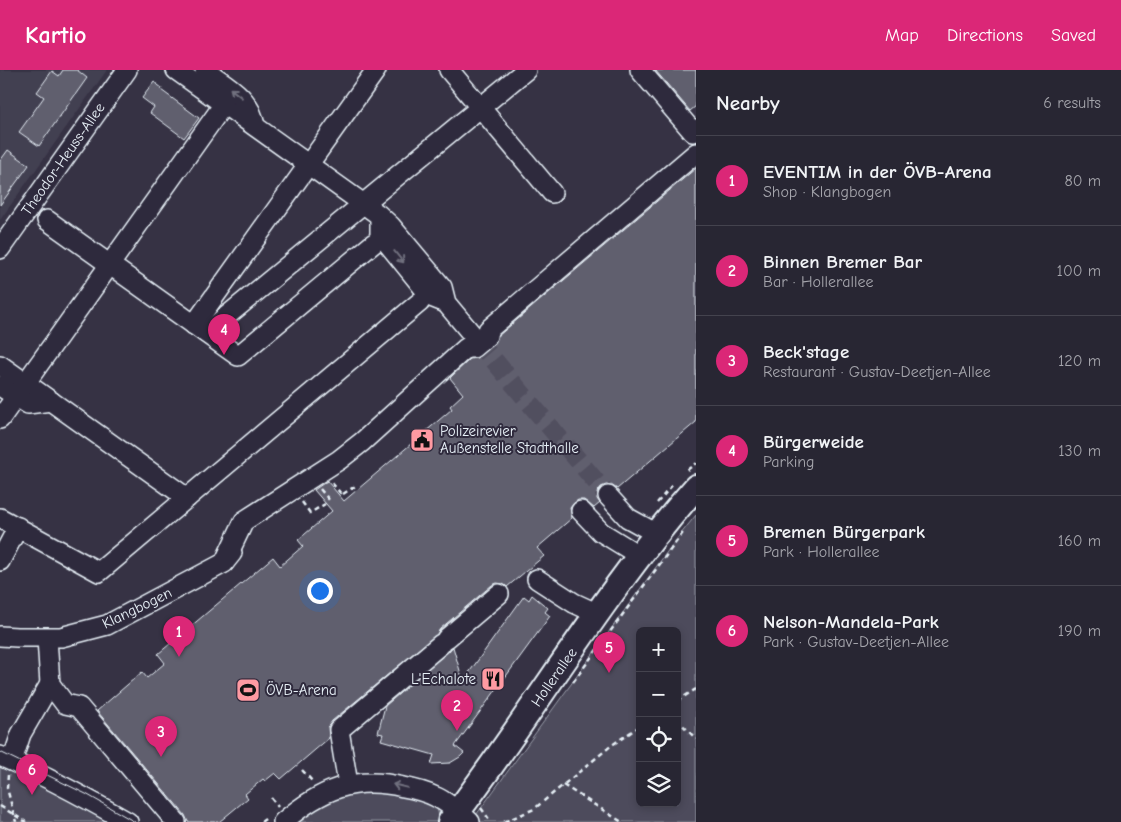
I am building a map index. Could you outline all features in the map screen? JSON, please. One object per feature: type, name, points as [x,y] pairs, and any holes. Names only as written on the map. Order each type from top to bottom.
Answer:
[{"type":"main road","name":"Hollerallee","points":[[468,816],[598,614],[640,556],[696,487]]},
{"type":"street","name":"Theodor-Heuss-Allee","points":[[1,246],[127,70]]},
{"type":"street","points":[[176,70],[379,215],[380,234],[431,297],[446,303],[476,339]]},
{"type":"street","points":[[205,70],[242,97],[253,116],[255,126]]},
{"type":"street","points":[[200,329],[309,164],[376,70]]},
{"type":"street","points":[[449,70],[552,193]]},
{"type":"street","points":[[200,329],[364,203],[526,70]]},
{"type":"street","points":[[640,70],[693,132],[696,129]]},
{"type":"street","points":[[0,418],[224,104]]},
{"type":"street","points":[[224,563],[244,521],[339,460],[362,442],[466,348],[473,348],[487,336],[488,330],[696,153]]},
{"type":"street","points":[[47,220],[238,356],[374,243]]},
{"type":"street","points":[[0,518],[99,572],[420,302]]},
{"type":"street","points":[[0,365],[20,390]]},
{"type":"street","points":[[0,386],[20,390],[51,401],[187,498]]},
{"type":"street","points":[[608,496],[628,518],[657,534]]},
{"type":"street","points":[[581,511],[601,532],[640,556]]},
{"type":"street","points":[[0,560],[18,527]]},
{"type":"street","name":"Klangbogen","points":[[0,636],[61,637],[107,626],[224,563],[254,529]]},
{"type":"street","points":[[537,579],[574,603],[598,614]]},
{"type":"street","points":[[348,784],[339,730],[499,594]]},
{"type":"street","points":[[47,638],[50,684],[65,704],[79,707],[176,822]]},
{"type":"street","points":[[50,684],[6,759],[93,802],[128,822]]},
{"type":"street","points":[[283,822],[300,807],[328,791],[348,784],[364,782],[390,784],[414,789],[436,797],[468,816]]},
{"type":"path","points":[[332,483],[342,494],[357,485]]},
{"type":"path","points":[[319,488],[330,501]]},
{"type":"path","points":[[299,499],[310,513],[325,504]]},
{"type":"path","points":[[568,689],[690,523]]},
{"type":"path","points":[[681,698],[696,689]]},
{"type":"path","points":[[681,723],[696,739]]},
{"type":"path","points":[[504,822],[534,810],[612,745],[636,729]]},
{"type":"path","points":[[6,759],[7,788],[16,822]]},
{"type":"path","points":[[302,770],[313,782]]},
{"type":"path","points":[[564,785],[622,822]]},
{"type":"path","points":[[271,798],[275,804]]},
{"type":"path","points":[[0,806],[26,822]]},
{"type":"path","points":[[468,816],[491,822]]},
{"type":"shaded area","points":[[0,70],[107,70],[0,220]]},
{"type":"shaded area","points":[[696,515],[696,822],[471,822],[672,545]]},
{"type":"shaded area","points":[[0,765],[115,822],[0,822]]},
{"type":"shaded area","points":[[372,787],[420,799],[437,808],[439,816],[437,822],[291,822],[319,802]]},
{"type":"building","points":[[63,70],[77,70],[87,78],[39,146],[19,132],[44,97],[37,92],[52,71],[59,76]]},
{"type":"building","points":[[655,70],[696,70],[696,106],[690,111]]},
{"type":"building","points":[[154,82],[162,88],[161,90],[199,118],[184,138],[150,113],[154,107],[142,98]]},
{"type":"building","points":[[8,150],[29,165],[0,205],[0,161]]},
{"type":"building","points":[[696,168],[696,422],[617,489],[611,485],[601,487],[597,493],[597,499],[600,503],[594,508],[584,500],[578,500],[574,503],[570,508],[572,518],[537,548],[544,556],[507,587],[497,583],[492,585],[440,629],[437,634],[332,721],[328,727],[329,738],[281,779],[275,773],[265,781],[263,779],[245,794],[248,798],[219,822],[188,822],[185,815],[97,711],[142,672],[147,678],[165,663],[158,654],[273,557],[280,566],[303,546],[298,540],[332,511],[314,490],[327,481],[344,501],[452,409],[450,406],[463,394],[450,378],[453,375],[470,359],[480,357],[494,345],[498,336]]},
{"type":"building","points":[[532,595],[548,608],[545,612],[550,616],[455,746],[464,753],[460,757],[450,763],[431,764],[434,755],[381,740],[383,734],[378,733],[385,706],[453,647],[463,681],[524,596],[529,600]]},
{"type":"tunnel","points":[[476,339],[608,496]]},
{"type":"tram line","points":[[0,752],[86,794],[135,822]]},
{"type":"place","name":"Bürgerweide","points":[[224,355]]},
{"type":"place","name":"Polizeirevier Außenstelle Stadthalle","points":[[422,440]]},
{"type":"place","name":"EVENTIM in der ÖVB-Arena","points":[[179,657]]},
{"type":"place","name":"Bremen Bürgerpark","points":[[609,673]]},
{"type":"place","name":"L'Echalote","points":[[493,679]]},
{"type":"place","name":"ÖVB-Arena","points":[[248,690]]},
{"type":"place","name":"Binnen Bremer Bar","points":[[457,731]]},
{"type":"place","name":"Beck'stage","points":[[161,757]]},
{"type":"place","name":"Nelson-Mandela-Park","points":[[32,795]]}]
